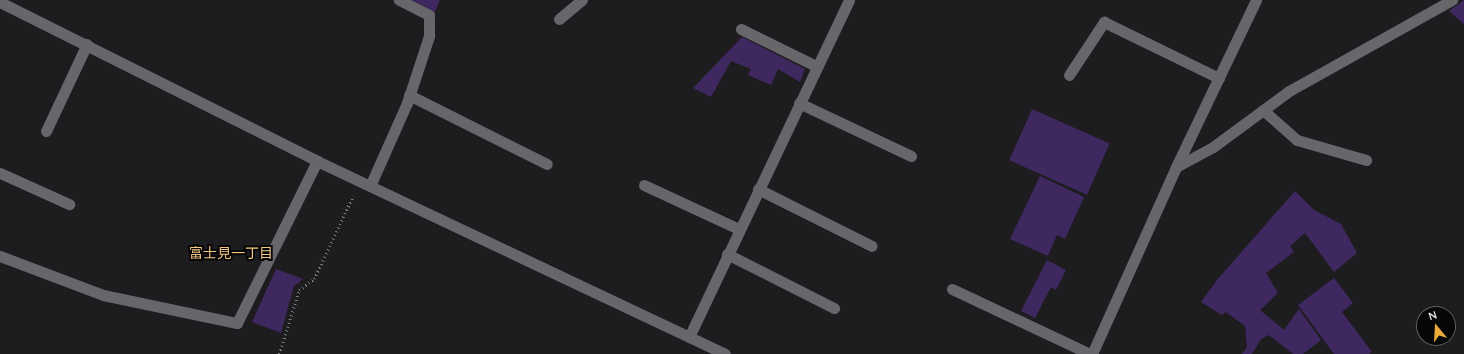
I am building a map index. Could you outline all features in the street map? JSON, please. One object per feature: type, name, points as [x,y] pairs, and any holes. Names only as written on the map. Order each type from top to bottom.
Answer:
[{"type":"street","points":[[365,184],[410,95],[429,36],[429,16],[399,0]]},
{"type":"street","points":[[559,19],[582,0]]},
{"type":"street","points":[[689,337],[710,297],[739,229],[849,0]]},
{"type":"street","points":[[952,289],[1091,354],[1176,167],[1256,0]]},
{"type":"street","points":[[1176,167],[1213,146],[1289,91],[1452,0]]},
{"type":"street","points":[[3,4],[87,44],[317,161],[725,354]]},
{"type":"street","points":[[1069,76],[1104,22],[1219,78]]},
{"type":"street","points":[[741,29],[816,66]]},
{"type":"street","points":[[46,131],[87,44]]},
{"type":"street","points":[[410,95],[547,164]]},
{"type":"street","points":[[799,103],[911,156]]},
{"type":"street","points":[[1263,110],[1297,140],[1366,160]]},
{"type":"street","points":[[0,256],[103,294],[237,323],[317,161]]},
{"type":"street","points":[[0,173],[69,204]]},
{"type":"street","points":[[644,185],[739,229]]},
{"type":"street","points":[[758,189],[872,246]]},
{"type":"street","points":[[728,254],[834,308]]},
{"type":"path","points":[[279,354],[299,290],[314,279],[365,184]]},
{"type":"shaded area","points":[[412,0],[440,0],[435,12]]},
{"type":"shaded area","points":[[1464,0],[1464,24],[1449,11]]},
{"type":"shaded area","points":[[742,37],[805,69],[800,82],[778,69],[771,85],[748,75],[751,69],[731,61],[711,97],[693,88]]},
{"type":"shaded area","points":[[1032,109],[1110,144],[1087,195],[1009,160]]},
{"type":"shaded area","points":[[1040,176],[1084,197],[1065,239],[1057,235],[1048,256],[1010,239]]},
{"type":"shaded area","points":[[1295,191],[1314,210],[1341,224],[1357,253],[1334,272],[1305,233],[1290,246],[1294,252],[1266,273],[1278,293],[1260,310],[1284,330],[1299,309],[1321,340],[1303,354],[1293,354],[1269,335],[1261,339],[1252,354],[1242,354],[1247,347],[1245,326],[1226,312],[1222,315],[1201,302],[1217,280]]},
{"type":"shaded area","points":[[1047,260],[1066,270],[1056,290],[1051,287],[1035,318],[1021,311]]},
{"type":"shaded area","points":[[276,269],[303,279],[294,286],[281,333],[252,322]]},
{"type":"shaded area","points":[[1334,278],[1353,303],[1342,312],[1372,352],[1369,354],[1334,354],[1298,305]]},
{"type":"district","name":"富士見一丁目","points":[[231,253]]}]
